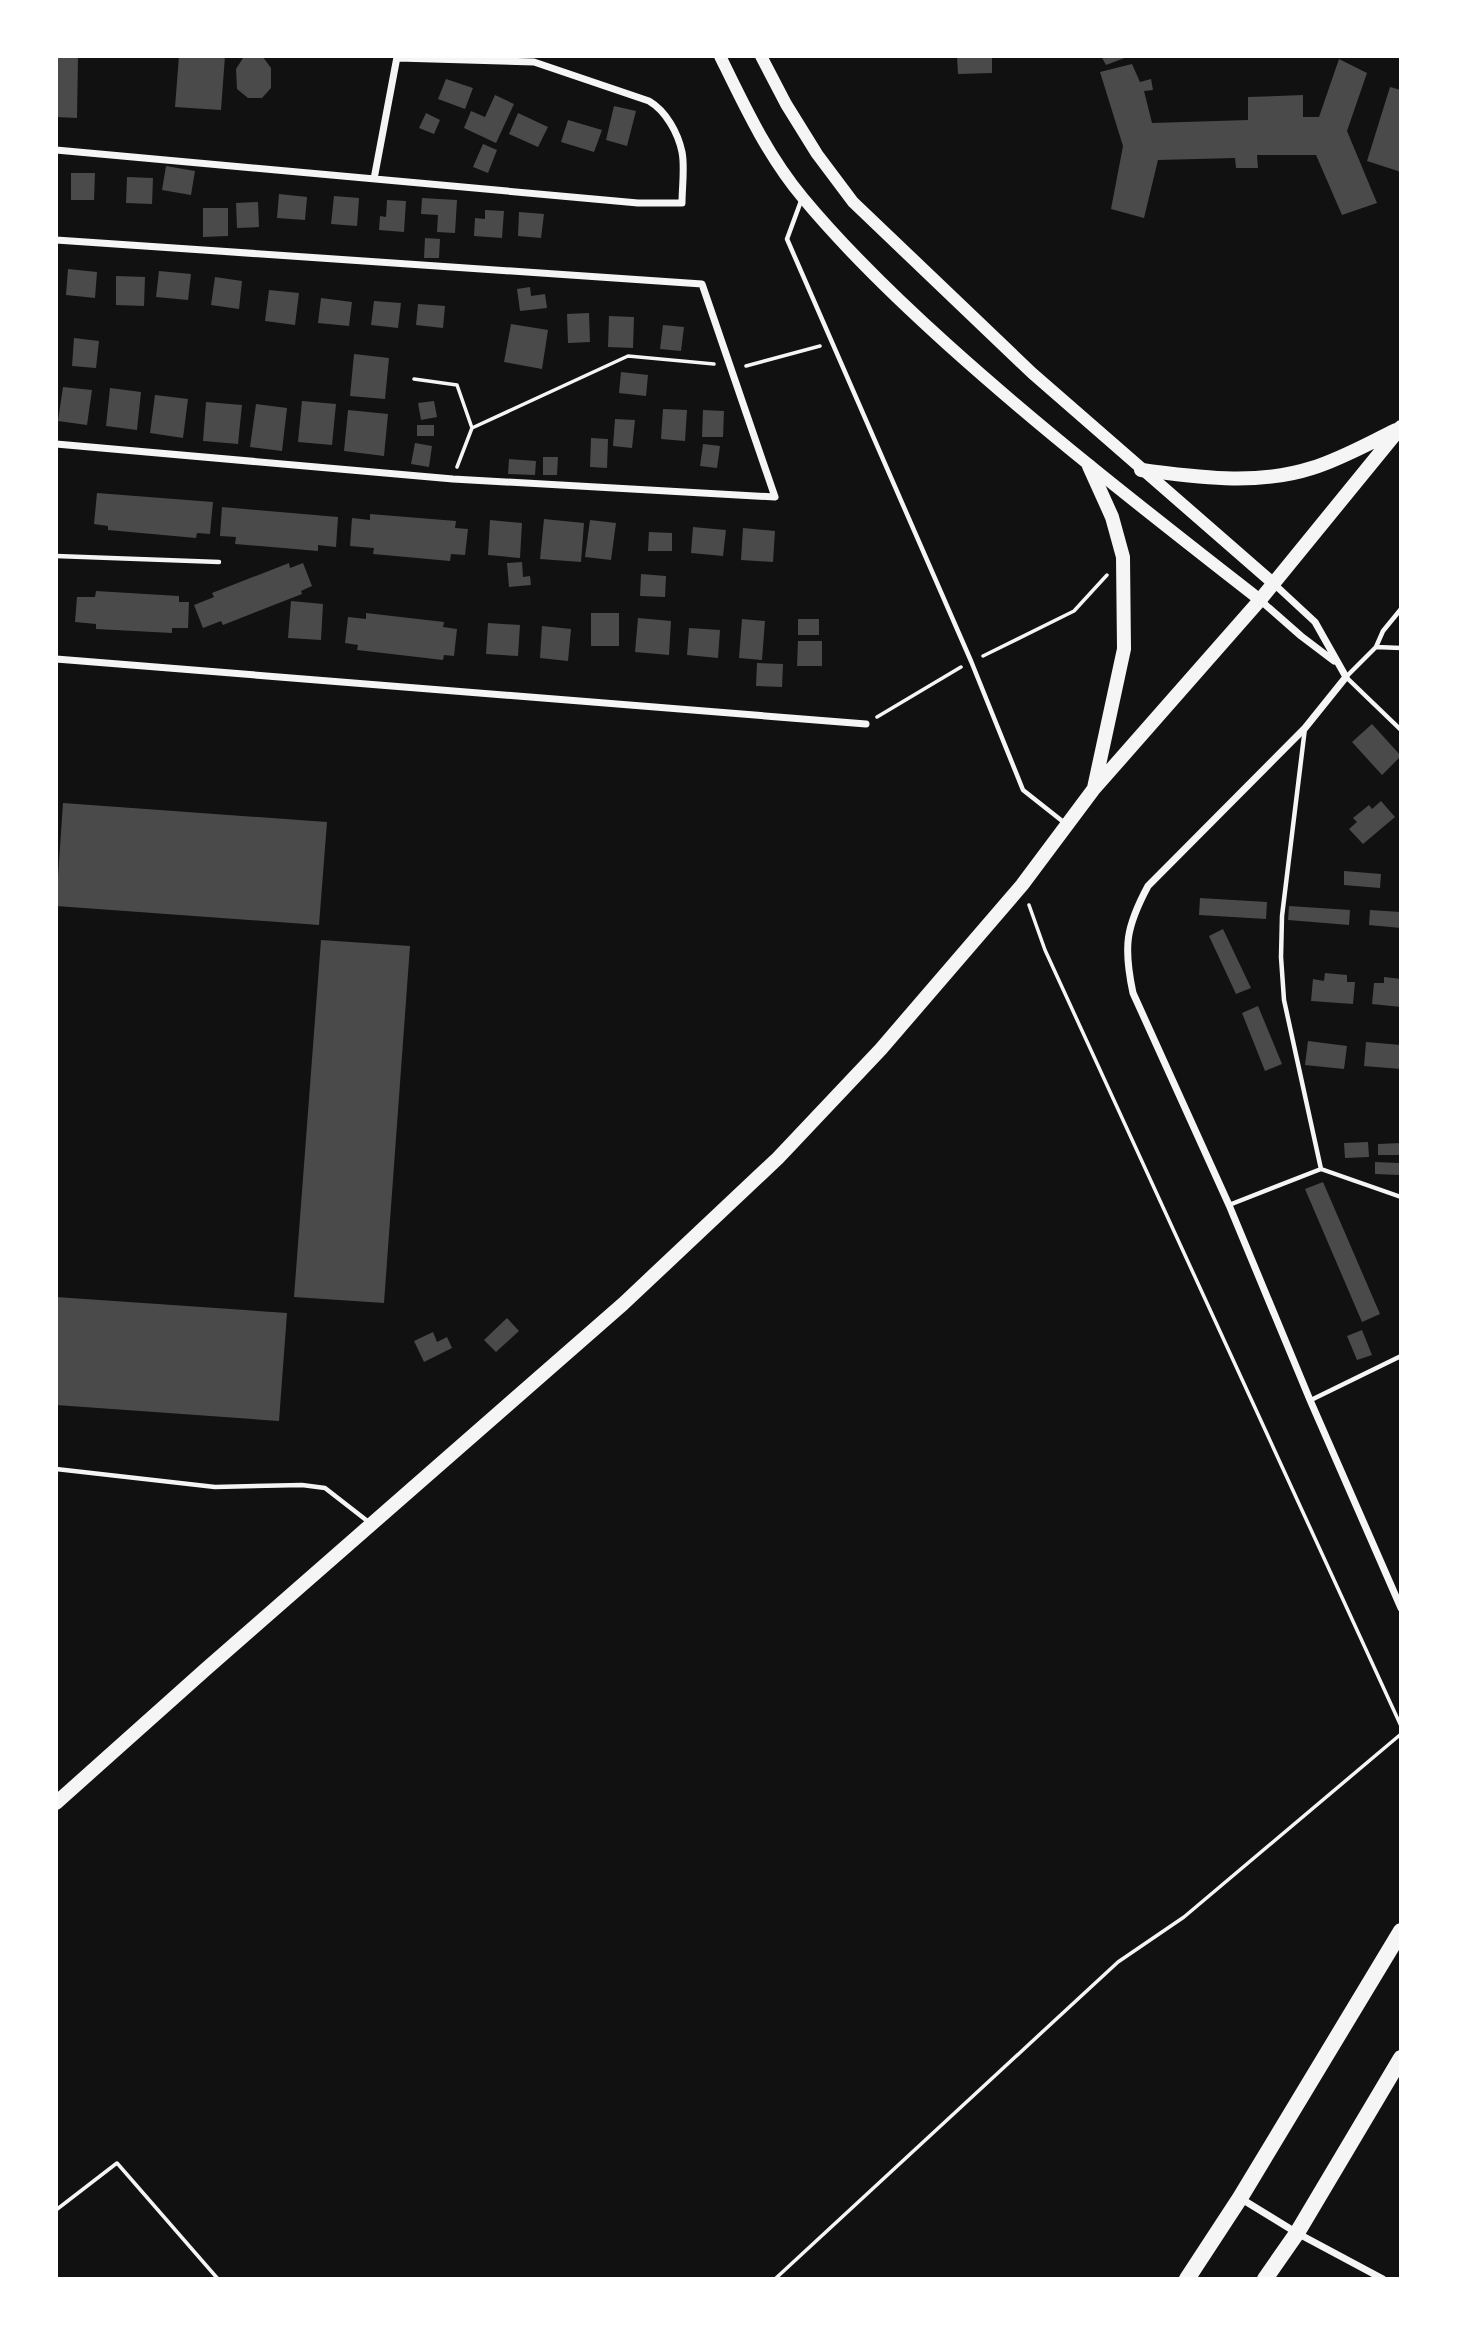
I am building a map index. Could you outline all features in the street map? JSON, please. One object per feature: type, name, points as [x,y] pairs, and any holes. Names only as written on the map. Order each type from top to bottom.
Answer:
[{"type":"highway","points":[[1186,2279],[1240,2198],[1401,1931]]},
{"type":"highway","points":[[1265,2279],[1297,2234],[1401,2058]]},
{"type":"main road","points":[[720,56],[758,133],[802,197],[890,292],[1008,399],[1260,600]]},
{"type":"main road","points":[[761,56],[786,104],[817,154],[853,202],[1032,373],[1273,583]]},
{"type":"main road","points":[[1141,470],[1219,479],[1274,477],[1314,468],[1401,428]]},
{"type":"main road","points":[[56,1803],[623,1304],[778,1158],[881,1049],[1022,885],[1093,790],[1260,600],[1401,428]]},
{"type":"main road","points":[[1089,466],[1112,517],[1123,557],[1124,649],[1093,790]]},
{"type":"street","points":[[56,150],[374,179],[638,203],[682,203],[682,152],[667,117],[659,107],[649,101],[534,62],[398,57],[374,179]]},
{"type":"street","points":[[56,240],[702,284],[775,497],[453,479],[56,444]]},
{"type":"street","points":[[1273,583],[1314,622],[1346,677],[1305,727],[1148,886],[1133,914],[1127,940],[1128,967],[1133,993],[1229,1205],[1401,1608]]},
{"type":"street","points":[[1260,600],[1301,636],[1338,663]]},
{"type":"street","points":[[56,659],[866,724]]},
{"type":"street","points":[[1240,2198],[1297,2234],[1383,2279]]},
{"type":"lane","points":[[802,197],[787,239],[971,661],[1023,790],[1067,825]]},
{"type":"lane","points":[[56,556],[219,562]]},
{"type":"lane","points":[[1401,609],[1383,631],[1376,647],[1346,677],[1401,730]]},
{"type":"lane","points":[[1376,647],[1401,649]]},
{"type":"lane","points":[[1305,727],[1282,916],[1281,957],[1284,1000],[1321,1169]]},
{"type":"lane","points":[[1229,1205],[1321,1169],[1401,1197]]},
{"type":"lane","points":[[1310,1400],[1401,1356]]},
{"type":"lane","points":[[56,1469],[215,1487],[302,1485],[325,1488],[371,1524]]},
{"type":"path","points":[[472,428],[628,356],[741,367],[832,343]]},
{"type":"path","points":[[414,379],[457,386],[472,428],[453,479]]},
{"type":"path","points":[[866,724],[971,661],[1074,611],[1123,557]]},
{"type":"path","points":[[1022,885],[1045,950],[1401,1726]]},
{"type":"path","points":[[775,2279],[1118,1962],[1184,1917],[1401,1734]]},
{"type":"path","points":[[56,2210],[117,2163],[218,2279]]},
{"type":"building","points":[[56,56],[78,56],[77,118],[56,117]]},
{"type":"building","points":[[179,56],[225,56],[221,110],[175,107]]},
{"type":"building","points":[[957,56],[992,56],[992,73],[958,74]]},
{"type":"building","points":[[1101,56],[1130,56],[1106,65]]},
{"type":"building","points":[[263,57],[271,68],[271,88],[262,98],[248,98],[237,89],[236,69],[243,58]]},
{"type":"building","points":[[1339,59],[1367,73],[1347,131],[1377,203],[1342,215],[1316,155],[1257,155],[1258,168],[1236,168],[1235,158],[1158,160],[1144,218],[1111,209],[1123,146],[1100,72],[1132,64],[1140,82],[1151,79],[1153,90],[1144,91],[1152,123],[1248,120],[1248,97],[1303,95],[1303,117],[1319,117]]},
{"type":"building","points":[[446,79],[473,88],[465,109],[438,99]]},
{"type":"building","points":[[1390,87],[1401,90],[1401,172],[1367,161]]},
{"type":"building","points":[[495,95],[514,104],[496,143],[464,128],[471,111],[485,117]]},
{"type":"building","points":[[614,106],[636,111],[627,146],[606,140]]},
{"type":"building","points":[[426,113],[440,120],[434,134],[419,128]]},
{"type":"building","points":[[518,113],[548,127],[538,147],[509,134]]},
{"type":"building","points":[[568,120],[602,130],[594,152],[561,142]]},
{"type":"building","points":[[483,144],[497,150],[488,173],[473,167]]},
{"type":"building","points":[[166,166],[195,171],[191,195],[162,190]]},
{"type":"building","points":[[71,173],[95,173],[94,200],[71,200]]},
{"type":"building","points":[[127,177],[153,178],[152,204],[126,203]]},
{"type":"building","points":[[279,194],[307,197],[305,220],[277,218]]},
{"type":"building","points":[[334,196],[359,198],[357,226],[331,224]]},
{"type":"building","points":[[422,198],[457,200],[455,233],[437,232],[438,215],[421,214]]},
{"type":"building","points":[[387,200],[406,201],[404,232],[379,230],[380,216],[386,217]]},
{"type":"building","points":[[258,202],[259,227],[237,228],[236,203]]},
{"type":"building","points":[[203,208],[228,208],[228,236],[203,237]]},
{"type":"building","points":[[485,210],[504,211],[502,238],[474,236],[475,218],[485,219]]},
{"type":"building","points":[[519,212],[544,214],[541,238],[518,236]]},
{"type":"building","points":[[425,238],[440,239],[439,258],[424,258]]},
{"type":"building","points":[[68,269],[97,272],[95,298],[66,295]]},
{"type":"building","points":[[159,271],[191,274],[188,300],[156,297]]},
{"type":"building","points":[[116,276],[145,277],[144,306],[116,305]]},
{"type":"building","points":[[215,277],[242,281],[239,309],[211,305]]},
{"type":"building","points":[[530,287],[531,296],[545,294],[547,308],[520,311],[517,289]]},
{"type":"building","points":[[269,290],[299,293],[295,325],[265,321]]},
{"type":"building","points":[[321,298],[352,302],[349,326],[318,323]]},
{"type":"building","points":[[374,301],[401,303],[398,328],[371,325]]},
{"type":"building","points":[[418,304],[445,306],[443,328],[416,325]]},
{"type":"building","points":[[589,313],[590,342],[568,343],[567,314]]},
{"type":"building","points":[[609,316],[634,317],[633,348],[608,347]]},
{"type":"building","points":[[511,324],[548,330],[542,369],[504,362]]},
{"type":"building","points":[[663,325],[684,327],[681,351],[660,349]]},
{"type":"building","points":[[74,338],[99,341],[96,368],[72,366]]},
{"type":"building","points":[[354,354],[389,358],[385,399],[350,396]]},
{"type":"building","points":[[621,372],[648,375],[646,396],[619,393]]},
{"type":"building","points":[[63,387],[92,390],[87,425],[58,421]]},
{"type":"building","points":[[110,388],[141,392],[137,430],[106,426]]},
{"type":"building","points":[[155,395],[188,399],[183,438],[150,433]]},
{"type":"building","points":[[302,401],[336,404],[332,445],[298,442]]},
{"type":"building","points":[[434,401],[437,417],[421,420],[418,403]]},
{"type":"building","points":[[206,402],[242,405],[238,444],[203,441]]},
{"type":"building","points":[[256,404],[287,408],[282,451],[250,447]]},
{"type":"building","points":[[663,409],[687,410],[685,441],[661,439]]},
{"type":"building","points":[[348,410],[388,414],[384,456],[344,451]]},
{"type":"building","points":[[703,410],[724,411],[723,437],[702,437]]},
{"type":"building","points":[[615,419],[635,420],[632,448],[613,446]]},
{"type":"building","points":[[417,425],[434,425],[434,436],[417,436]]},
{"type":"building","points":[[591,438],[608,439],[607,468],[590,467]]},
{"type":"building","points":[[415,443],[432,446],[429,467],[411,464]]},
{"type":"building","points":[[703,444],[720,446],[717,468],[700,466]]},
{"type":"building","points":[[543,457],[558,457],[557,475],[543,475]]},
{"type":"building","points":[[509,459],[536,461],[535,475],[508,474]]},
{"type":"building","points":[[97,493],[213,502],[210,534],[197,533],[196,538],[108,530],[108,526],[94,524]]},
{"type":"building","points":[[222,507],[338,517],[336,547],[318,545],[318,551],[235,544],[236,537],[220,536]]},
{"type":"building","points":[[370,514],[456,521],[455,528],[468,529],[465,555],[451,554],[450,561],[373,554],[374,548],[350,546],[352,518],[370,520]]},
{"type":"building","points":[[544,519],[584,523],[581,562],[540,559]]},
{"type":"building","points":[[490,520],[522,523],[520,558],[488,555]]},
{"type":"building","points":[[590,520],[616,523],[611,560],[585,557]]},
{"type":"building","points":[[693,527],[726,530],[723,556],[691,553]]},
{"type":"building","points":[[743,528],[775,531],[773,562],[741,560]]},
{"type":"building","points":[[649,532],[672,533],[672,551],[648,551]]},
{"type":"building","points":[[522,562],[523,577],[530,576],[531,585],[509,587],[507,563]]},
{"type":"building","points":[[289,563],[290,568],[303,563],[312,586],[301,591],[302,594],[223,625],[221,621],[203,628],[194,605],[214,597],[212,593]]},
{"type":"building","points":[[641,574],[666,576],[665,597],[640,596]]},
{"type":"building","points":[[96,591],[179,596],[179,602],[189,602],[188,628],[172,628],[172,633],[96,629],[96,624],[75,622],[77,597],[95,597]]},
{"type":"building","points":[[291,601],[323,604],[321,640],[288,638]]},
{"type":"building","points":[[366,613],[444,622],[443,627],[457,629],[454,656],[444,655],[443,660],[357,650],[358,645],[345,643],[348,617],[366,619]]},
{"type":"building","points":[[591,613],[619,613],[619,646],[591,646]]},
{"type":"building","points":[[638,618],[671,621],[669,655],[635,652]]},
{"type":"building","points":[[742,619],[765,621],[762,660],[739,658]]},
{"type":"building","points":[[798,619],[819,619],[819,635],[798,635]]},
{"type":"building","points":[[488,623],[520,625],[518,656],[486,654]]},
{"type":"building","points":[[542,626],[571,629],[568,661],[540,658]]},
{"type":"building","points":[[689,628],[720,630],[718,658],[687,655]]},
{"type":"building","points":[[798,641],[822,641],[822,666],[797,666]]},
{"type":"building","points":[[757,663],[783,664],[782,687],[756,686]]},
{"type":"building","points":[[1372,724],[1401,756],[1382,775],[1352,742]]},
{"type":"building","points":[[1381,801],[1395,817],[1363,844],[1349,829],[1357,822],[1353,818],[1369,805],[1372,809]]},
{"type":"building","points":[[63,803],[327,822],[319,925],[56,906]]},
{"type":"building","points":[[1344,871],[1381,874],[1380,888],[1344,885]]},
{"type":"building","points":[[1200,898],[1267,902],[1266,919],[1199,915]]},
{"type":"building","points":[[1289,906],[1350,910],[1349,925],[1288,920]]},
{"type":"building","points":[[1370,910],[1401,912],[1401,928],[1369,925]]},
{"type":"building","points":[[1223,929],[1251,988],[1236,994],[1209,936]]},
{"type":"building","points":[[321,940],[410,946],[384,1303],[294,1297]]},
{"type":"building","points":[[1325,973],[1347,975],[1347,982],[1355,982],[1353,1004],[1311,1001],[1313,979],[1324,981]]},
{"type":"building","points":[[1384,977],[1401,979],[1401,1007],[1372,1004],[1374,983],[1384,983]]},
{"type":"building","points":[[1258,1006],[1282,1064],[1265,1071],[1242,1013]]},
{"type":"building","points":[[1308,1041],[1347,1046],[1344,1069],[1305,1065]]},
{"type":"building","points":[[1366,1042],[1401,1045],[1401,1069],[1364,1066]]},
{"type":"building","points":[[1368,1142],[1369,1157],[1345,1158],[1344,1143]]},
{"type":"building","points":[[1401,1143],[1401,1155],[1378,1155],[1378,1144]]},
{"type":"building","points":[[1375,1162],[1399,1163],[1399,1175],[1375,1174]]},
{"type":"building","points":[[1323,1182],[1380,1314],[1362,1322],[1305,1189]]},
{"type":"building","points":[[56,1297],[287,1313],[279,1421],[56,1405]]},
{"type":"building","points":[[507,1318],[519,1331],[496,1352],[484,1340]]},
{"type":"building","points":[[1362,1330],[1372,1355],[1357,1360],[1347,1336]]},
{"type":"building","points":[[433,1332],[437,1342],[447,1337],[452,1348],[424,1362],[414,1341]]}]
